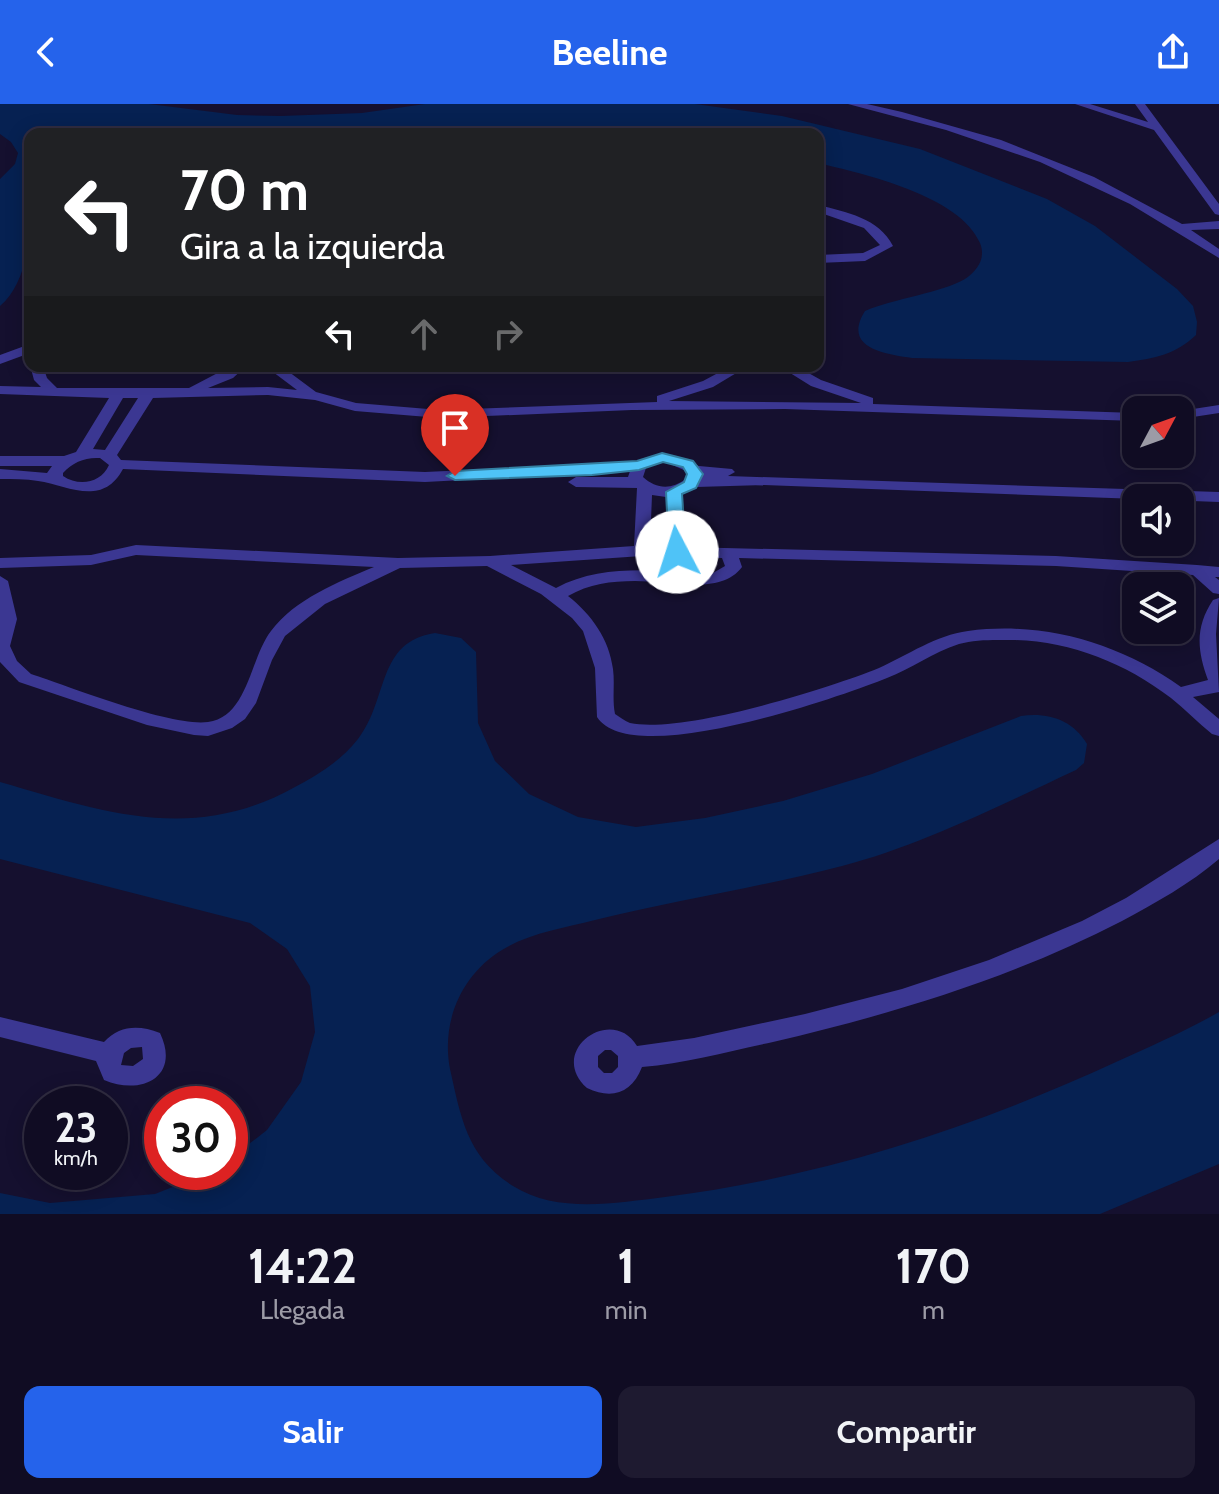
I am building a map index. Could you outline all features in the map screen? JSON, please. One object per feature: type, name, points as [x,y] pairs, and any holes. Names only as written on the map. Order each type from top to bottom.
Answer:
[{"type":"street","points":[[853,104],[978,136],[1032,154],[1110,189],[1182,227],[1219,254]]},
{"type":"street","points":[[1080,104],[1157,128]]},
{"type":"street","points":[[1109,114],[1142,107],[1219,212]]},
{"type":"street","points":[[824,210],[864,225],[885,239],[887,246],[856,259],[824,265]]},
{"type":"street","points":[[1182,227],[1219,225]]},
{"type":"street","points":[[824,259],[856,259]]},
{"type":"street","points":[[0,360],[24,350]]},
{"type":"street","points":[[38,372],[41,380],[52,390]]},
{"type":"street","points":[[189,390],[232,372]]},
{"type":"street","points":[[279,372],[294,385],[316,396]]},
{"type":"street","points":[[632,406],[696,389],[729,372]]},
{"type":"street","points":[[797,372],[816,383],[855,397],[895,407]]},
{"type":"street","points":[[0,390],[118,394],[189,390],[268,391],[316,396],[355,407],[440,414],[632,406],[895,407],[1122,416]]},
{"type":"street","points":[[106,480],[116,470],[113,460],[149,392]]},
{"type":"street","points":[[82,454],[118,394]]},
{"type":"street","points":[[1194,413],[1219,409]]},
{"type":"street","points":[[66,486],[55,478],[58,466],[82,454],[113,460],[425,477],[641,478],[674,492]]},
{"type":"street","points":[[0,474],[44,477],[66,486],[85,487],[128,477],[427,488],[641,478],[662,458],[680,460],[693,476]]},
{"type":"street","points":[[0,461],[65,461]]},
{"type":"street","points":[[674,492],[693,476],[1219,497]]},
{"type":"street","points":[[641,478],[642,551]]},
{"type":"street","points":[[674,492],[677,552]]},
{"type":"street","points":[[0,563],[91,560],[136,550],[398,563],[490,561],[642,551],[994,559],[1219,572]]},
{"type":"street","points":[[557,595],[582,580],[601,577],[713,578],[727,574],[734,567],[728,553]]},
{"type":"street","points":[[338,560],[350,575],[351,584]]},
{"type":"street","points":[[490,561],[557,595],[581,616],[597,640],[604,670],[601,699],[606,717],[625,729],[658,732],[697,726],[857,682],[963,637],[1020,635],[1062,640],[1126,662],[1178,694],[1219,729]]},
{"type":"street","points":[[0,581],[8,619],[1,646],[10,664],[25,678],[177,725],[207,730],[234,719],[248,707],[256,677],[278,633],[306,608],[398,563]]},
{"type":"street","points":[[1197,570],[1219,589]]},
{"type":"street","points":[[1178,694],[1219,685],[1209,662],[1206,633],[1212,613],[1219,604]]},
{"type":"street","points":[[632,1057],[664,1055],[831,1019],[1007,964],[1076,936],[1159,890],[1219,847]]},
{"type":"street","points":[[0,1027],[109,1054]]},
{"type":"water","points":[[0,104],[149,104],[237,115],[281,116],[362,113],[425,104],[695,104],[782,116],[920,149],[1047,199],[1095,226],[1177,289],[1193,306],[1196,335],[1172,351],[1128,362],[912,358],[869,347],[859,333],[859,323],[865,311],[956,284],[974,272],[980,263],[982,248],[969,227],[953,212],[932,200],[885,181],[824,165],[824,128],[24,128],[24,264],[13,291],[0,306],[0,179],[15,164],[18,153],[11,142],[0,134]]},
{"type":"water","points":[[435,633],[461,638],[476,652],[478,723],[495,761],[529,794],[578,817],[636,827],[705,818],[783,801],[872,774],[1021,716],[1041,715],[1059,720],[1075,729],[1087,744],[1084,763],[1076,770],[961,823],[871,858],[547,932],[512,944],[488,960],[465,986],[457,1001],[448,1051],[458,1104],[468,1135],[485,1162],[513,1186],[549,1200],[607,1204],[724,1188],[839,1163],[896,1147],[1007,1108],[1142,1050],[1219,1012],[1219,1164],[1100,1214],[0,1214],[0,1193],[50,1203],[155,1194],[165,1190],[248,1190],[248,1145],[267,1130],[301,1082],[315,1032],[310,986],[287,949],[250,923],[0,859],[0,782],[112,812],[148,817],[184,818],[220,814],[257,804],[295,787],[345,754],[368,723],[393,660],[402,648],[416,638]]},
{"type":"route","points":[[455,476],[592,470],[639,466],[653,459],[680,460],[688,464],[695,474],[690,485],[674,492],[677,552]]}]
